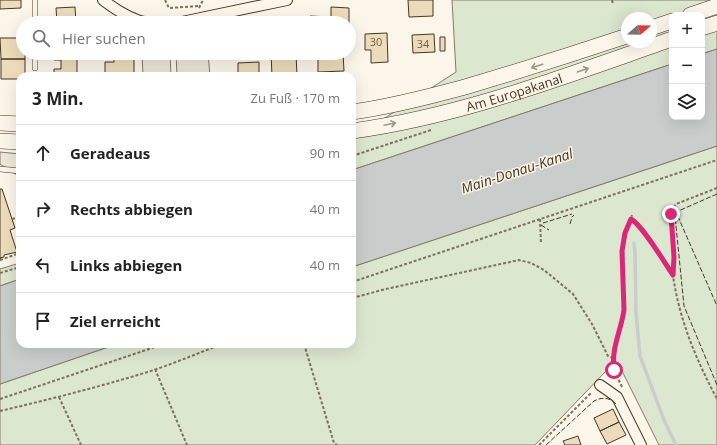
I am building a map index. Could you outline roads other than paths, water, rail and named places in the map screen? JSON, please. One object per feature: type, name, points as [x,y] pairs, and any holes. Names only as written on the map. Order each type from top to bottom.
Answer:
[{"type":"main road","points":[[699,12],[717,6]]},
{"type":"main road","points":[[657,26],[669,22]]},
{"type":"main road","points":[[705,27],[717,23]]},
{"type":"main road","name":"Am Europakanal","points":[[356,112],[370,110],[432,96],[529,69],[621,38]]},
{"type":"main road","name":"Am Europakanal","points":[[356,130],[436,114],[526,89],[669,40]]},
{"type":"main road","points":[[0,123],[16,124]]},
{"type":"main road","points":[[0,141],[16,142]]},
{"type":"street","points":[[103,0],[117,11],[127,16]]},
{"type":"street","points":[[210,16],[287,0]]},
{"type":"street","points":[[600,384],[617,397],[641,445]]},
{"type":"lane","points":[[35,0],[35,16]]},
{"type":"lane","points":[[35,60],[35,68]]},
{"type":"lane","points":[[0,168],[16,170]]},
{"type":"water","name":"Main-Donau-Kanal","points":[[717,49],[717,146],[356,266],[356,169],[669,65],[669,120],[705,120],[705,53]]},
{"type":"water","points":[[16,280],[16,348],[105,348],[0,384],[0,286]]},
{"type":"waterway","points":[[634,243],[636,312],[640,356],[664,420],[676,445]]}]
